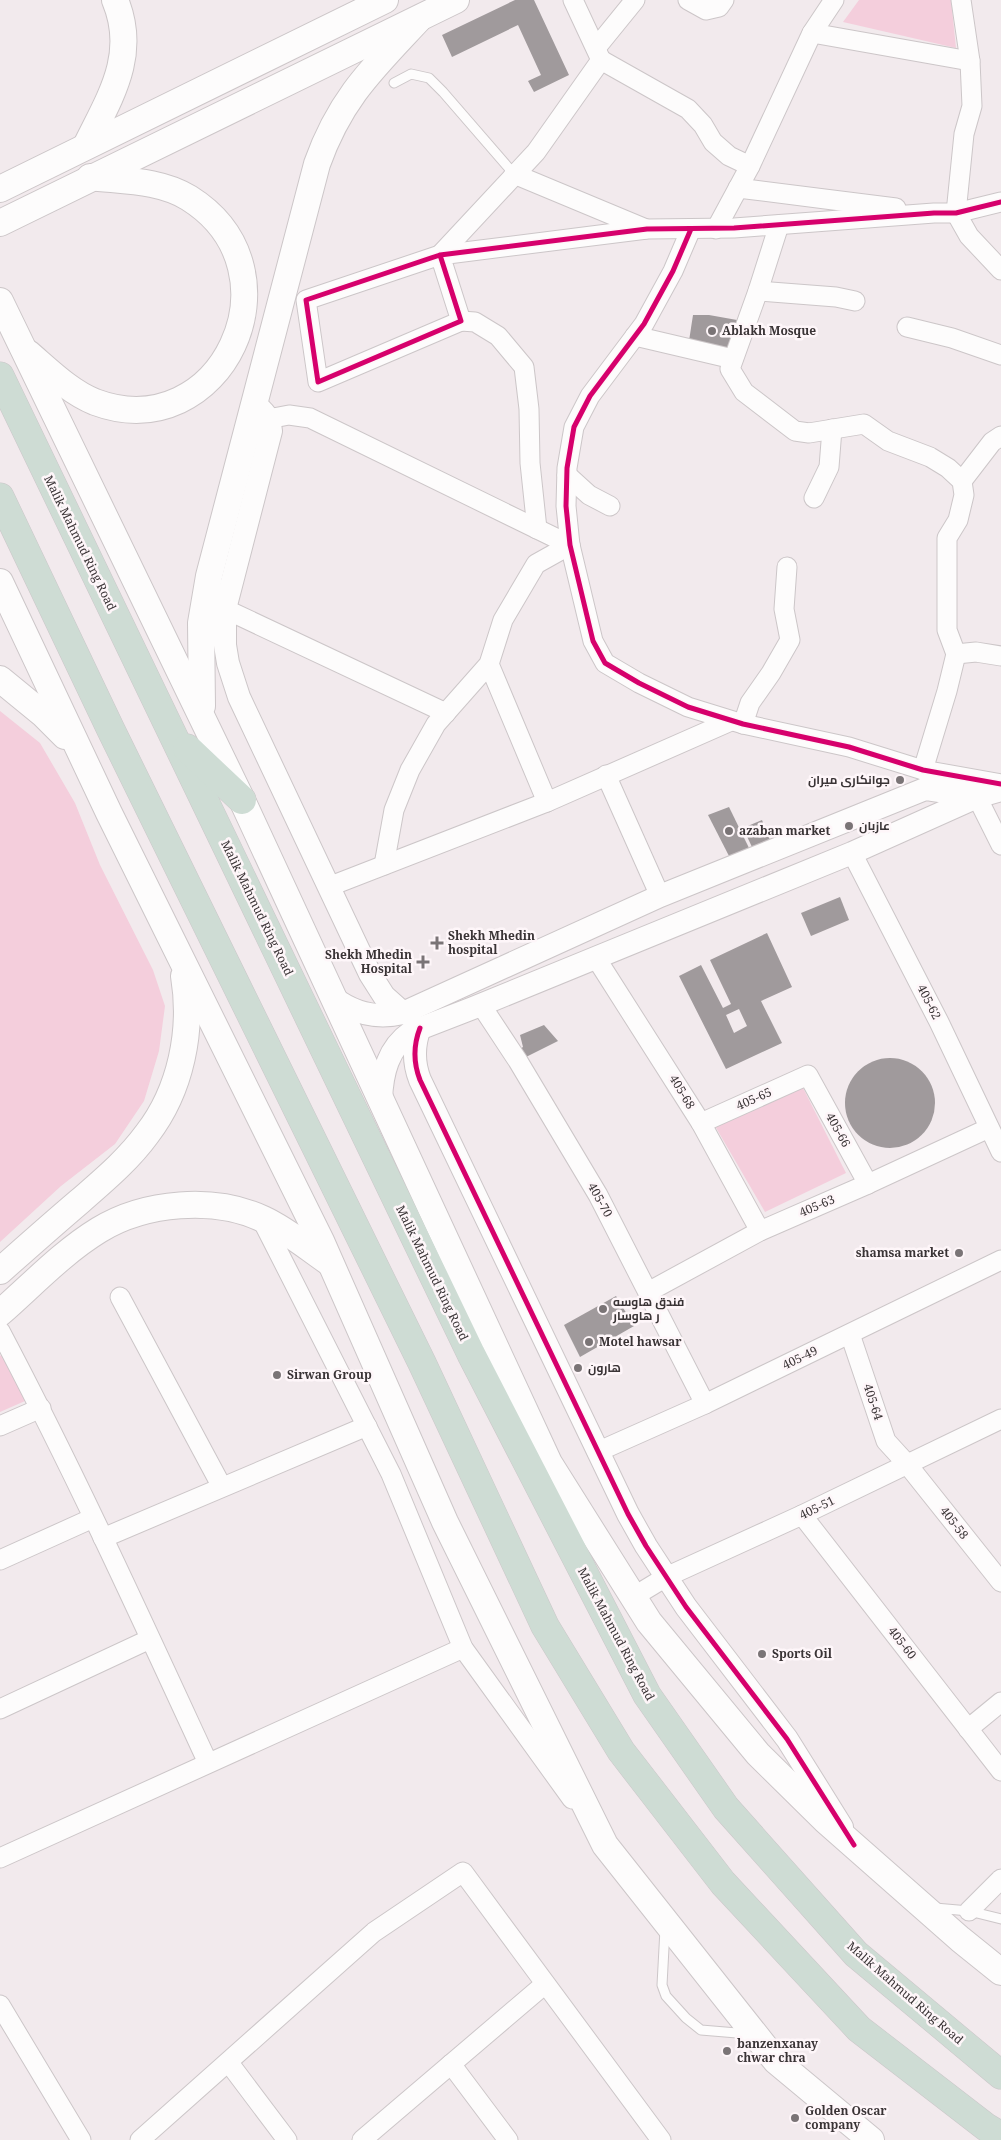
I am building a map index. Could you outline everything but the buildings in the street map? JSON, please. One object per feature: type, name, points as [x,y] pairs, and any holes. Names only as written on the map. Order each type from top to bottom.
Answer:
[{"type":"highway","name":"Malik Mahmud Ring Road","points":[[0,376],[471,1354],[647,1695],[726,1808],[856,1954],[1001,2075]]},
{"type":"highway","points":[[0,496],[115,739],[418,1354],[550,1635],[621,1750],[723,1883],[860,2029],[986,2127],[1001,2136]]},
{"type":"highway","points":[[174,736],[242,800]]},
{"type":"highway","points":[[550,1463],[553,1515]]},
{"type":"main road","points":[[86,146],[116,83],[123,60],[124,36],[120,12],[115,0]]},
{"type":"main road","points":[[0,189],[384,0]]},
{"type":"main road","points":[[0,222],[456,0]]},
{"type":"main road","points":[[202,717],[200,647],[204,600],[261,411],[311,182],[323,146],[340,111],[356,87],[418,20]]},
{"type":"main road","points":[[22,349],[73,390],[95,402],[119,408],[144,409],[168,404],[191,394],[210,378],[227,358],[239,334],[245,309],[244,282],[238,257],[215,220],[188,197],[173,190],[156,185],[90,178]]},
{"type":"main road","points":[[0,301],[242,800],[550,1463],[649,1622],[758,1754],[826,1821],[924,1908],[1001,1972]]},
{"type":"main road","points":[[0,582],[79,750],[330,1263],[453,1538],[605,1845],[776,2061],[871,2140]]},
{"type":"main road","points":[[0,680],[44,715],[79,750]]},
{"type":"main road","points":[[0,1271],[125,1162],[148,1133],[167,1101],[180,1067],[186,1031],[187,994],[181,958]]},
{"type":"main road","points":[[0,1313],[67,1254],[99,1230],[128,1217],[182,1205],[210,1206],[240,1211],[261,1218],[278,1226],[330,1263]]},
{"type":"street","points":[[573,0],[598,54],[688,109],[703,125],[713,142],[729,156],[750,166]]},
{"type":"street","points":[[440,255],[536,152],[598,54],[635,0]]},
{"type":"street","points":[[688,0],[706,10],[719,7],[724,0]]},
{"type":"street","points":[[716,229],[750,166],[812,33],[834,0]]},
{"type":"street","points":[[961,0],[970,61],[972,106],[964,134],[956,214],[969,236],[1001,270]]},
{"type":"street","points":[[812,33],[970,61]]},
{"type":"street","points":[[514,174],[647,229]]},
{"type":"street","points":[[738,188],[934,213],[956,214],[1001,202]]},
{"type":"street","points":[[537,529],[530,463],[529,409],[524,367],[498,336],[475,322],[461,321],[318,382],[306,300],[440,255],[647,229],[716,229],[934,213]]},
{"type":"street","points":[[779,225],[730,369],[744,392],[795,431],[810,433],[864,424],[888,440],[930,457],[948,468],[962,481],[964,495],[958,520],[947,538],[948,630],[956,654],[948,691],[923,770]]},
{"type":"street","points":[[691,229],[673,270],[644,324],[590,396],[574,427],[567,476],[566,506],[570,545],[593,641],[605,663],[639,683],[688,707],[737,723],[849,747],[923,770],[1001,784]]},
{"type":"street","points":[[440,255],[461,321]]},
{"type":"street","points":[[758,291],[836,297],[855,301]]},
{"type":"street","points":[[907,327],[952,338],[1001,356]]},
{"type":"street","points":[[636,336],[733,359]]},
{"type":"street","points":[[261,411],[310,418],[570,545]]},
{"type":"street","points":[[261,411],[270,425],[270,437],[225,609],[224,627],[228,663],[238,697],[377,986],[384,996],[404,1014]]},
{"type":"street","points":[[814,498],[829,467],[832,429]]},
{"type":"street","points":[[962,481],[992,442],[1001,436]]},
{"type":"street","points":[[567,476],[589,494],[610,506]]},
{"type":"street","points":[[384,865],[394,810],[410,770],[436,724],[489,664],[503,620],[536,564],[570,545]]},
{"type":"street","points":[[328,887],[546,802],[606,775],[737,723],[771,673],[790,640],[784,610],[787,566]]},
{"type":"street","points":[[225,609],[446,713]]},
{"type":"street","points":[[956,654],[976,652],[1001,656]]},
{"type":"street","points":[[489,664],[546,802]]},
{"type":"street","points":[[606,775],[660,896]]},
{"type":"street","points":[[334,998],[366,1015],[404,1014],[660,896],[925,789],[977,797]]},
{"type":"street","points":[[381,1100],[383,1076],[390,1053],[403,1037],[420,1028],[481,1005],[852,853],[977,797],[1001,790]]},
{"type":"street","points":[[977,797],[1001,845]]},
{"type":"street","name":"405-62","points":[[852,853],[939,1022],[1001,1152]]},
{"type":"street","name":"405-68","points":[[596,958],[701,1123],[760,1230]]},
{"type":"street","name":"405-70","points":[[481,1005],[518,1061],[598,1195],[705,1404]]},
{"type":"street","points":[[420,1028],[414,1054],[420,1080],[628,1514],[666,1577],[707,1636],[801,1759],[825,1802],[854,1845]]},
{"type":"street","name":"405-65","points":[[701,1123],[808,1075]]},
{"type":"street","name":"405-66","points":[[808,1075],[868,1184]]},
{"type":"street","name":"405-63","points":[[648,1292],[760,1230],[868,1184],[989,1128]]},
{"type":"street","points":[[261,1218],[391,1474],[463,1648],[605,1845]]},
{"type":"street","name":"405-49","points":[[597,1452],[705,1404],[1001,1260]]},
{"type":"street","points":[[120,1297],[222,1488]]},
{"type":"street","points":[[0,1331],[94,1518],[208,1763]]},
{"type":"street","name":"405-64","points":[[850,1334],[886,1441],[907,1464]]},
{"type":"street","points":[[0,1426],[40,1408]]},
{"type":"street","name":"405-51","points":[[633,1597],[666,1577],[802,1515],[1001,1419]]},
{"type":"street","points":[[103,1538],[367,1426]]},
{"type":"street","name":"405-58","points":[[907,1464],[998,1572]]},
{"type":"street","name":"405-60","points":[[802,1515],[1001,1771]]},
{"type":"street","points":[[0,1560],[94,1518]]},
{"type":"street","points":[[423,1551],[453,1538]]},
{"type":"street","points":[[0,1709],[150,1639]]},
{"type":"street","points":[[0,1858],[463,1648]]},
{"type":"street","points":[[968,1729],[1001,1702]]},
{"type":"street","points":[[140,2140],[229,2063],[256,2035],[374,1932],[463,1872],[661,2140]]},
{"type":"street","points":[[969,1911],[1001,1879]]},
{"type":"street","points":[[362,2140],[545,1984]]},
{"type":"street","points":[[0,2005],[81,2140]]},
{"type":"street","points":[[229,2063],[287,2140]]},
{"type":"street","points":[[451,2064],[508,2140]]},
{"type":"lane","points":[[394,83],[411,74],[429,78],[514,174]]},
{"type":"lane","points":[[924,1908],[969,1911],[1001,1919]]},
{"type":"lane","points":[[666,1922],[662,1985],[666,1996],[686,2018],[701,2030],[755,2034]]},
{"type":"shaded area","points":[[859,0],[951,0],[956,48],[843,22]]},
{"type":"shaded area","points":[[0,711],[40,743],[75,803],[100,865],[153,970],[165,1006],[159,1051],[144,1101],[115,1144],[61,1186],[0,1242]]},
{"type":"shaded area","points":[[801,1084],[846,1173],[765,1212],[715,1126]]},
{"type":"shaded area","points":[[3,1353],[25,1401],[0,1412],[0,1356]]},
{"type":"cycle path","points":[[440,255],[461,321],[318,382],[306,300],[440,255],[647,229],[734,228],[956,213],[1001,202]]},
{"type":"cycle path","points":[[691,229],[673,271],[644,324],[590,396],[574,427],[567,468],[566,506],[570,545],[593,641],[605,663],[639,683],[688,707],[743,724],[849,747],[923,770],[1001,784]]},
{"type":"cycle path","points":[[420,1028],[415,1054],[420,1080],[628,1514],[646,1546],[686,1607],[787,1739],[854,1845]]},
{"type":"place","name":"Ablakh Mosque","points":[[712,331]]},
{"type":"place","name":"جوانكاری میران","points":[[900,780]]},
{"type":"place","name":"عازبان","points":[[849,826]]},
{"type":"place","name":"azaban market","points":[[729,831]]},
{"type":"place","name":"Shekh Mhedin hospital","points":[[437,943]]},
{"type":"place","name":"Shekh Mhedin Hospital","points":[[423,962]]},
{"type":"place","name":"shamsa market","points":[[959,1253]]},
{"type":"place","name":"فندق هاوسه ر هاوسار","points":[[603,1309]]},
{"type":"place","name":"Motel hawsar","points":[[589,1342]]},
{"type":"place","name":"هارون","points":[[578,1368]]},
{"type":"place","name":"Sirwan Group","points":[[277,1375]]},
{"type":"place","name":"Sports Oil","points":[[762,1654]]},
{"type":"place","name":"banzenxanay chwar chra","points":[[727,2051]]},
{"type":"place","name":"Golden Oscar company","points":[[795,2118]]}]
